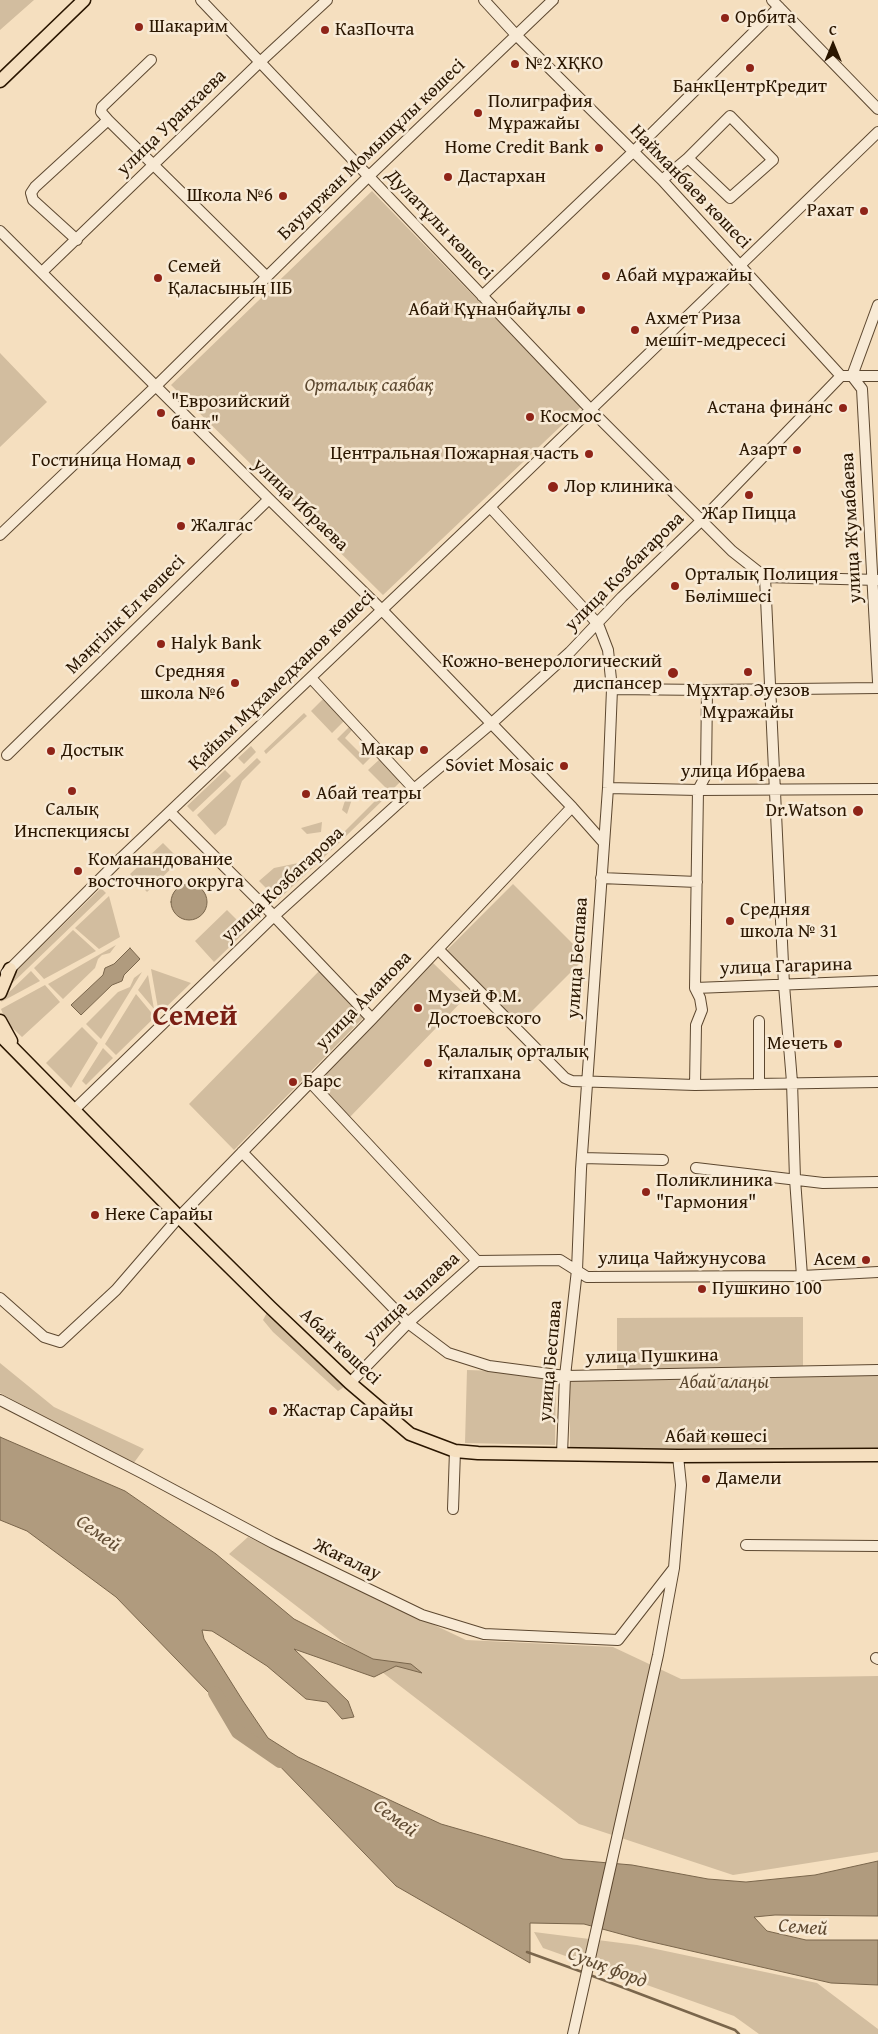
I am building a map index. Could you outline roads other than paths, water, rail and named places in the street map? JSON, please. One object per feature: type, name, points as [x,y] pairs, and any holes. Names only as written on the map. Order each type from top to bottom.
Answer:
[{"type":"main road","points":[[0,81],[84,0]]},
{"type":"main road","points":[[0,992],[7,969]]},
{"type":"main road","points":[[0,1020],[14,1048]]},
{"type":"main road","name":"Абай көшесі","points":[[0,1035],[178,1218],[350,1383],[410,1434],[455,1451],[478,1453],[678,1456],[878,1455]]},
{"type":"main road","points":[[0,1041],[14,1048]]},
{"type":"street","name":"Дулатұлы көшесі","points":[[201,0],[590,409],[732,551],[765,577]]},
{"type":"street","name":"улица Уранхаева","points":[[42,272],[327,0]]},
{"type":"street","name":"Найманбаев көшесі","points":[[484,0],[517,36],[662,180],[846,376]]},
{"type":"street","name":"Бауыржан Момышұлы көшесі","points":[[0,535],[553,0]]},
{"type":"street","points":[[482,296],[633,152],[776,4],[878,109]]},
{"type":"street","points":[[151,60],[102,107],[101,112],[266,276]]},
{"type":"street","points":[[662,180],[688,158],[730,116],[773,160],[730,198],[688,158]]},
{"type":"street","points":[[77,240],[33,200],[31,193],[35,187],[108,120]]},
{"type":"street","name":"Қайым Мұхамедханов көшесі","points":[[0,979],[7,969],[490,507],[878,132]]},
{"type":"street","name":"улица Ибраева","points":[[0,231],[382,610],[492,723],[604,843]]},
{"type":"street","name":"улица Козбагарова","points":[[74,1110],[274,916],[414,789],[492,723],[598,624],[622,597],[846,376],[878,305]]},
{"type":"street","points":[[846,376],[878,376]]},
{"type":"street","name":"улица Жумабаева","points":[[846,376],[862,389],[874,527],[878,682]]},
{"type":"street","name":"Мәңгілік Ел көшесі","points":[[7,755],[269,500]]},
{"type":"street","name":"улица Беспава","points":[[490,507],[598,624],[608,650],[612,689],[608,788],[600,878],[582,1158],[577,1270],[565,1376],[562,1454]]},
{"type":"street","points":[[802,1276],[795,1179],[792,1082],[784,985],[765,577],[875,580]]},
{"type":"street","points":[[311,678],[414,789]]},
{"type":"street","points":[[612,689],[770,690],[878,688]]},
{"type":"street","points":[[695,1085],[696,1024],[702,1010],[700,998],[695,988],[698,790],[706,775],[707,690]]},
{"type":"street","name":"улица Ибраева","points":[[608,788],[698,790],[878,789]]},
{"type":"street","name":"улица Аманова","points":[[0,1298],[44,1337],[60,1342],[116,1290],[178,1218],[372,1019],[572,808]]},
{"type":"street","points":[[170,812],[274,916],[372,1019]]},
{"type":"street","points":[[600,878],[697,882]]},
{"type":"street","points":[[438,949],[565,1078],[572,1082],[695,1085],[878,1082]]},
{"type":"street","name":"улица Гагарина","points":[[695,988],[878,981]]},
{"type":"street","points":[[758,1021],[760,1084]]},
{"type":"street","points":[[310,1082],[478,1261]]},
{"type":"street","name":"улица Пушкина","points":[[242,1152],[408,1323],[448,1353],[489,1366],[565,1376],[878,1370]]},
{"type":"street","points":[[582,1158],[663,1160]]},
{"type":"street","points":[[696,1168],[823,1183],[878,1182]]},
{"type":"street","name":"улица Чайжунусова","points":[[478,1261],[560,1260],[587,1277],[802,1276],[878,1272]]},
{"type":"street","name":"улица Чапаева","points":[[350,1383],[408,1323],[478,1261]]},
{"type":"street","name":"Жағалау","points":[[0,1400],[273,1543],[422,1615],[484,1634],[618,1640],[674,1568]]},
{"type":"street","points":[[453,1509],[455,1451]]},
{"type":"street","points":[[573,2034],[575,2018],[658,1655],[674,1568],[681,1485],[678,1456]]},
{"type":"street","points":[[746,1545],[878,1546]]},
{"type":"water","points":[[189,884],[196,885],[202,889],[206,895],[206,909],[202,915],[196,919],[189,920],[182,919],[176,915],[172,909],[171,902],[172,895],[176,889],[182,885]]},
{"type":"water","points":[[130,948],[140,959],[124,975],[122,981],[112,985],[81,1015],[71,1005],[103,975],[105,968],[114,964]]},
{"type":"water","points":[[0,1437],[125,1491],[216,1554],[294,1619],[373,1659],[411,1664],[422,1673],[396,1666],[374,1677],[294,1649],[348,1701],[354,1717],[342,1719],[327,1702],[306,1699],[267,1666],[212,1631],[202,1630],[204,1639],[268,1738],[298,1757],[441,1824],[563,1859],[632,1865],[708,1879],[746,1882],[815,1875],[878,1861],[878,1916],[775,1915],[754,1917],[767,1931],[806,1940],[878,1940],[878,1985],[831,1983],[639,1939],[584,1924],[530,1923],[530,1963],[396,1886],[116,1597],[27,1531],[0,1520]]},
{"type":"waterway","name":"Семей","points":[[215,1693],[238,1732],[280,1761]]},
{"type":"waterway","name":"Суық форд","points":[[527,1952],[585,1973]]},
{"type":"waterway","name":"Суық форд","points":[[590,1975],[735,2030],[739,2034]]},
{"type":"place","name":"Орбита","points":[[725,18]]},
{"type":"place","name":"Шакарим","points":[[139,27]]},
{"type":"place","name":"КазПочта","points":[[325,30]]},
{"type":"place","name":"№2 ХҚКО","points":[[515,64]]},
{"type":"place","name":"БанкЦентрКредит","points":[[750,68]]},
{"type":"place","name":"Полиграфия Мұражайы","points":[[478,113]]},
{"type":"place","name":"Home Credit Bank","points":[[599,148]]},
{"type":"place","name":"Дастархан","points":[[448,177]]},
{"type":"place","name":"Школа №6","points":[[283,196]]},
{"type":"place","name":"Рахат","points":[[864,211]]},
{"type":"place","name":"Абай мұражайы","points":[[606,276]]},
{"type":"place","name":"Семей Қаласының ІІБ","points":[[158,278]]},
{"type":"place","name":"Абай Құнанбайұлы","points":[[581,310]]},
{"type":"place","name":"Ахмет Риза мешіт-медресесі","points":[[635,330]]},
{"type":"place","name":"Астана финанс","points":[[843,408]]},
{"type":"place","name":"\"Еврозийский банк\"","points":[[161,413]]},
{"type":"place","name":"Космос","points":[[530,417]]},
{"type":"place","name":"Азарт","points":[[797,450]]},
{"type":"place","name":"Центральная Пожарная часть","points":[[589,454]]},
{"type":"place","name":"Гостиница Номад","points":[[191,461]]},
{"type":"place","name":"Лор клиника","points":[[553,487]]},
{"type":"place","name":"Жар Пицца","points":[[749,495]]},
{"type":"place","name":"Жалгас","points":[[181,526]]},
{"type":"place","name":"Орталық Полиция Бөлімшесі","points":[[675,586]]},
{"type":"place","name":"Halyk Bank","points":[[161,644]]},
{"type":"place","name":"Мұхтар Әуезов Мұражайы","points":[[748,672]]},
{"type":"place","name":"Кожно-венерологический диспансер","points":[[673,673]]},
{"type":"place","name":"Средняя школа №6","points":[[235,683]]},
{"type":"place","name":"Макар","points":[[424,750]]},
{"type":"place","name":"Достык","points":[[51,751]]},
{"type":"place","name":"Soviet Mosaic","points":[[564,766]]},
{"type":"place","name":"Салық Инспекциясы","points":[[72,791]]},
{"type":"place","name":"Абай театры","points":[[306,794]]},
{"type":"place","name":"Dr.Watson","points":[[858,811]]},
{"type":"place","name":"Команандование восточного округа","points":[[78,871]]},
{"type":"place","name":"Средняя школа № 31","points":[[730,921]]},
{"type":"place","name":"Музей Ф.М. Достоевского","points":[[418,1008]]},
{"type":"place","name":"Мечеть","points":[[838,1044]]},
{"type":"place","name":"Қалалық орталық кітапхана","points":[[428,1063]]},
{"type":"place","name":"Барс","points":[[293,1082]]},
{"type":"place","name":"Поликлиника \"Гармония\"","points":[[646,1192]]},
{"type":"place","name":"Неке Сарайы","points":[[95,1215]]},
{"type":"place","name":"Асем","points":[[866,1260]]},
{"type":"place","name":"Пушкино 100","points":[[702,1289]]},
{"type":"place","name":"Жастар Сарайы","points":[[273,1411]]},
{"type":"place","name":"Дамели","points":[[706,1479]]},
{"type":"district","name":"Семей","points":[[195,1018]]},
{"type":"park label","name":"Орталық саябақ","points":[[369,386]]},
{"type":"park label","name":"Абай алаңы","points":[[724,1383]]}]
